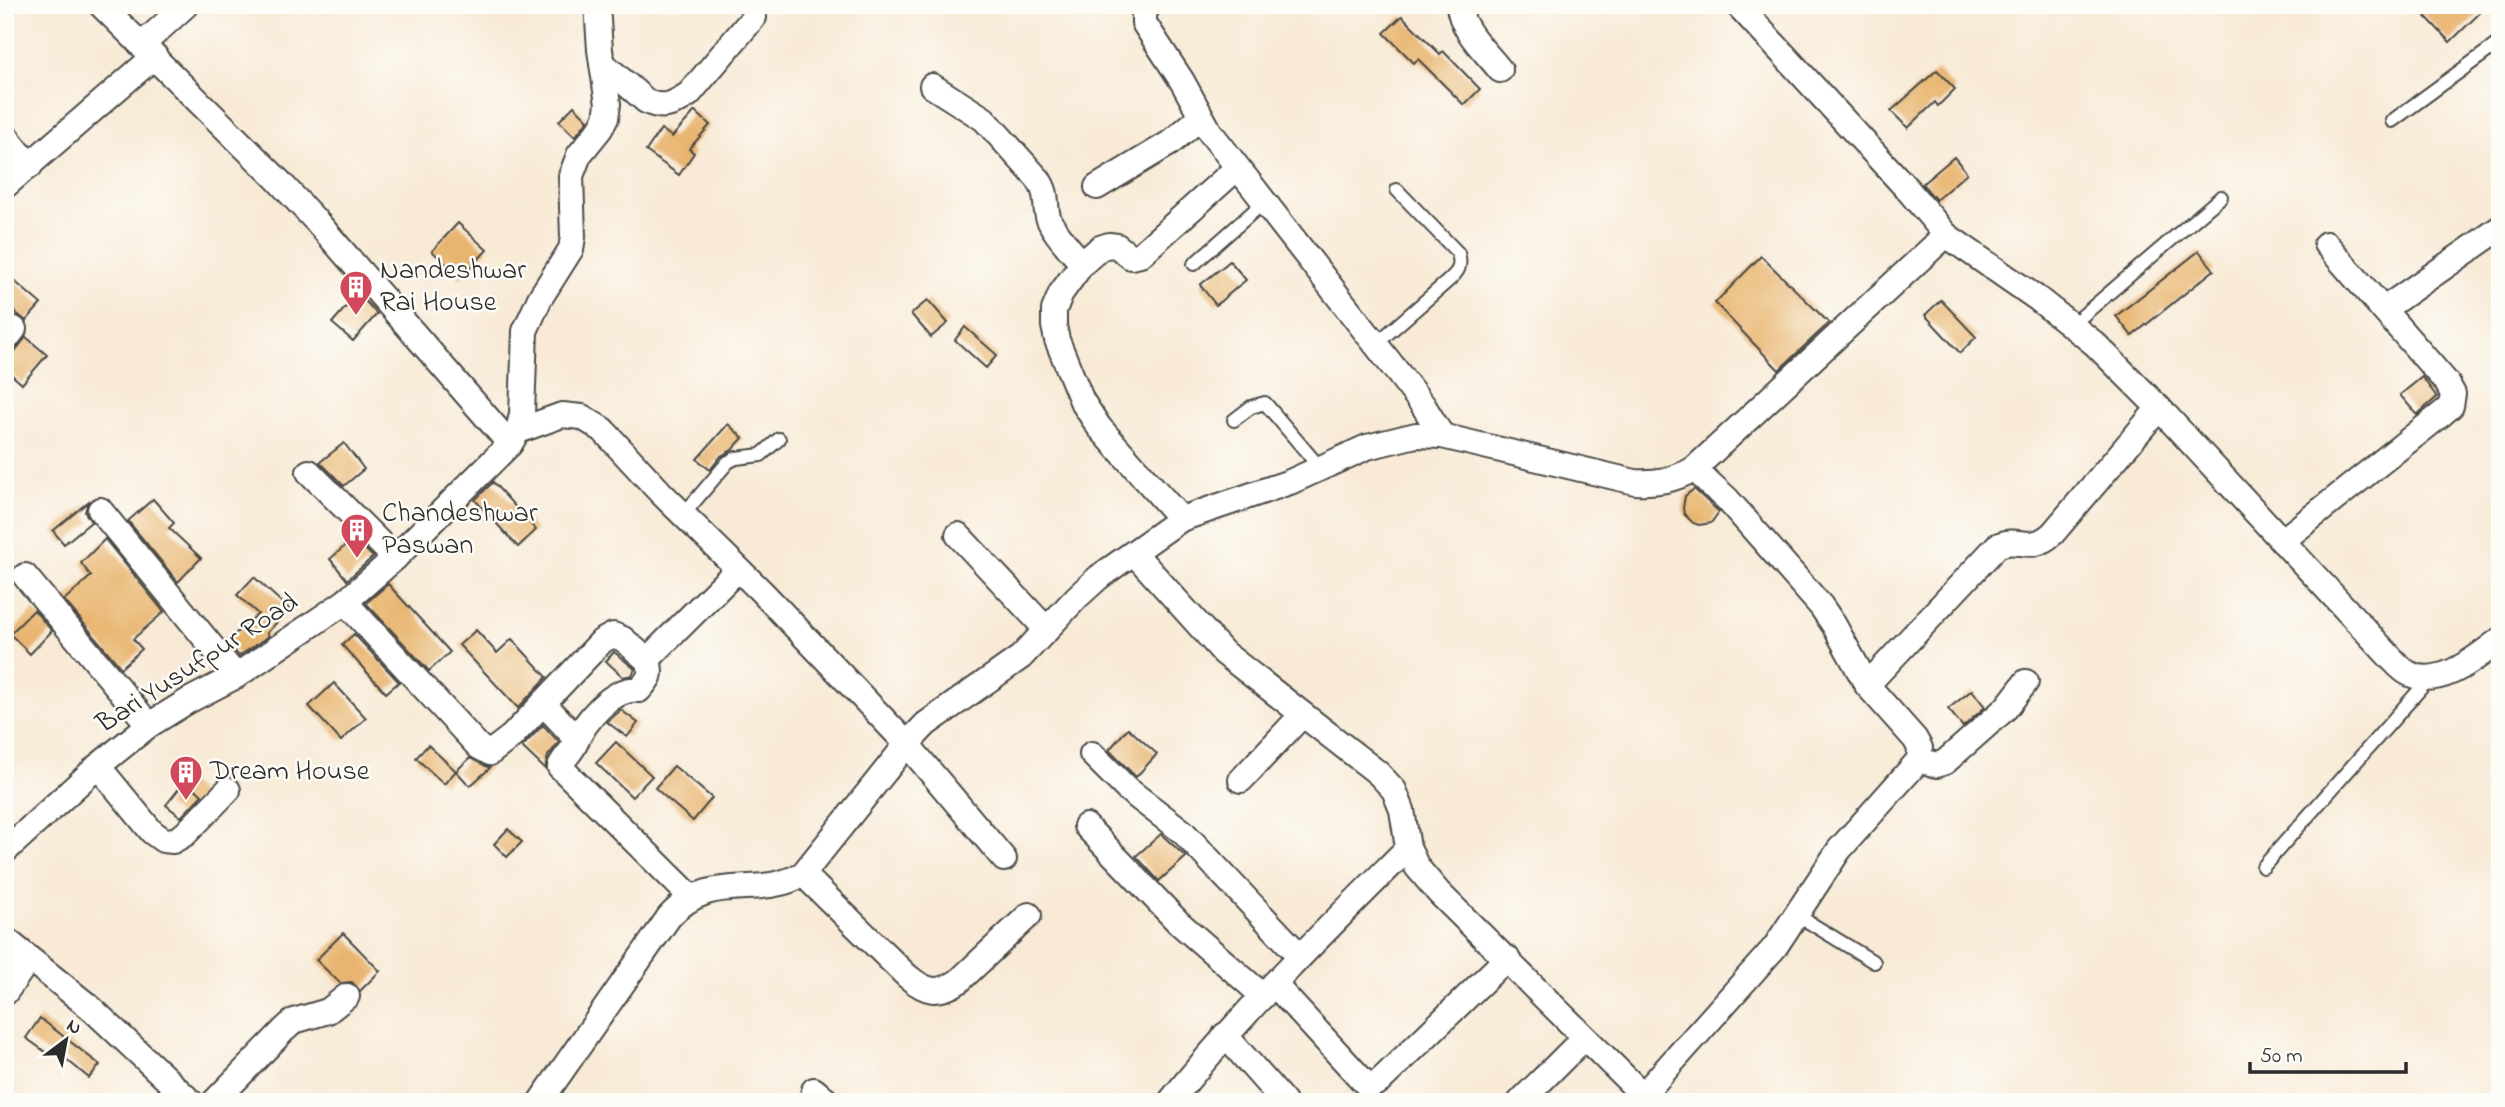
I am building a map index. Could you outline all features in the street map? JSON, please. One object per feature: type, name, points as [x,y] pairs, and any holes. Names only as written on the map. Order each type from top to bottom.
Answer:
[{"type":"street","points":[[101,5],[149,50],[318,223],[514,438]]},
{"type":"street","points":[[5,187],[149,50],[186,5]]},
{"type":"street","points":[[514,438],[522,414],[525,331],[540,298],[571,249],[571,176],[579,155],[606,117],[608,104],[597,5]]},
{"type":"street","points":[[1149,5],[1144,13],[1143,23],[1182,81],[1201,117],[1237,168],[1423,405],[1441,436]]},
{"type":"street","points":[[1459,5],[1466,27],[1500,71]]},
{"type":"street","points":[[1738,5],[1909,191],[1946,236],[2073,324],[2095,344],[2159,408],[2281,541],[2409,674],[2430,678],[2455,671],[2500,640]]},
{"type":"street","points":[[602,63],[646,102],[654,106],[675,104],[689,94],[754,17]]},
{"type":"street","points":[[932,86],[984,119],[1038,179],[1045,188],[1047,216],[1051,224],[1082,264]]},
{"type":"street","points":[[1097,187],[1170,143],[1201,117]]},
{"type":"street","points":[[5,135],[30,166]]},
{"type":"street","points":[[1181,519],[1099,427],[1082,401],[1057,340],[1054,310],[1061,293],[1082,264],[1100,248],[1117,246],[1131,257],[1140,255],[1237,168]]},
{"type":"street","points":[[2384,309],[2500,228]]},
{"type":"street","points":[[540,1102],[682,902],[719,888],[791,882],[803,874],[907,744],[941,712],[1021,657],[1098,577],[1181,519],[1267,491],[1367,447],[1416,435],[1441,436],[1635,482],[1656,483],[1676,479],[1694,469],[1946,236]]},
{"type":"street","points":[[2281,541],[2451,406],[2453,394],[2447,383],[2326,244]]},
{"type":"street","points":[[1867,685],[1997,546],[2005,542],[2037,545],[2053,533],[2159,408]]},
{"type":"street","points":[[514,438],[562,415],[582,417],[603,430],[907,744],[1004,859]]},
{"type":"street","name":"Bari Yusufpur Road","points":[[5,851],[98,766],[149,725],[236,676],[345,602],[395,558],[514,438]]},
{"type":"street","points":[[1134,553],[1224,653],[1301,715],[1359,757],[1394,790],[1402,810],[1408,848],[1417,867],[1439,893],[1646,1098],[1775,947],[1839,850],[1919,760],[1920,748],[1867,685],[1821,607],[1727,499],[1694,469]]},
{"type":"street","points":[[309,472],[395,558]]},
{"type":"street","points":[[100,510],[236,676]]},
{"type":"street","points":[[958,535],[1048,630]]},
{"type":"street","points":[[649,661],[652,654],[738,569]]},
{"type":"street","points":[[25,576],[149,725]]},
{"type":"street","points":[[345,602],[479,747],[490,753],[506,741],[602,641],[613,635],[623,639],[649,661],[652,673],[650,679],[639,690],[629,688],[611,698],[576,738],[560,767],[691,898]]},
{"type":"street","points":[[1919,760],[1937,765],[1944,762],[2006,708],[2026,682]]},
{"type":"street","points":[[543,703],[576,738]]},
{"type":"street","points":[[1241,780],[1301,715]]},
{"type":"street","points":[[1092,754],[1127,789],[1183,832],[1300,956]]},
{"type":"street","points":[[98,766],[152,832],[163,840],[173,841],[185,834],[228,790]]},
{"type":"street","points":[[1086,826],[1178,922],[1268,990],[1364,1082],[1380,1093]]},
{"type":"street","points":[[1170,1102],[1225,1035],[1408,848]]},
{"type":"street","points":[[803,874],[907,976],[920,987],[931,990],[947,989],[959,981],[1029,915]]},
{"type":"street","points":[[5,939],[92,1009],[186,1100]]},
{"type":"street","points":[[1380,1093],[1380,1081],[1507,958]]},
{"type":"street","points":[[5,993],[29,959]]},
{"type":"street","points":[[214,1102],[294,1021],[328,1012],[347,996]]},
{"type":"street","points":[[1225,1035],[1284,1102]]},
{"type":"street","points":[[1520,1102],[1584,1038]]},
{"type":"lane","points":[[2392,121],[2500,43]]},
{"type":"lane","points":[[1376,344],[1458,272],[1461,263],[1458,253],[1397,190]]},
{"type":"lane","points":[[2073,324],[2221,197]]},
{"type":"lane","points":[[1194,264],[1264,202]]},
{"type":"lane","points":[[1234,421],[1251,407],[1265,403],[1321,469]]},
{"type":"lane","points":[[683,515],[728,462],[736,458],[761,455],[779,439]]},
{"type":"lane","points":[[2263,867],[2430,678]]},
{"type":"lane","points":[[1797,915],[1874,962]]},
{"type":"building","points":[[2415,5],[2488,5],[2450,42]]},
{"type":"building","points":[[1402,16],[1440,54],[1443,51],[1480,89],[1464,105],[1418,59],[1414,63],[1384,33]]},
{"type":"building","points":[[1937,70],[1955,89],[1938,106],[1935,102],[1908,128],[1891,111]]},
{"type":"building","points":[[574,106],[588,120],[575,137],[559,121]]},
{"type":"building","points":[[695,111],[710,125],[689,149],[694,153],[679,175],[646,151],[661,129],[672,137]]},
{"type":"building","points":[[1954,157],[1967,173],[1936,200],[1922,184]]},
{"type":"building","points":[[458,223],[487,250],[461,278],[432,251]]},
{"type":"building","points":[[2199,251],[2214,270],[2132,336],[2116,316]]},
{"type":"building","points":[[1761,256],[1829,323],[1779,370],[1715,303]]},
{"type":"building","points":[[1230,261],[1246,280],[1216,305],[1200,285]]},
{"type":"building","points":[[5,273],[41,304],[26,321],[5,304]]},
{"type":"building","name":"Nandeshwar Rai House","points":[[358,293],[377,314],[353,341],[332,323]]},
{"type":"building","points":[[928,300],[948,323],[931,337],[911,314]]},
{"type":"building","points":[[1941,300],[1976,337],[1960,353],[1925,315]]},
{"type":"building","points":[[965,327],[997,355],[986,368],[955,340]]},
{"type":"building","points":[[26,337],[47,355],[22,384],[5,369],[5,356],[16,350]]},
{"type":"building","points":[[2422,377],[2437,397],[2417,415],[2400,395]]},
{"type":"building","points":[[728,424],[743,438],[732,450],[721,456],[710,470],[697,459]]},
{"type":"building","points":[[344,443],[364,469],[344,486],[320,462]]},
{"type":"building","points":[[493,482],[536,530],[518,547],[475,500]]},
{"type":"building","points":[[1694,489],[1719,512],[1711,523],[1693,523],[1684,514],[1685,496]]},
{"type":"building","points":[[153,499],[174,523],[169,528],[201,558],[178,582],[128,521]]},
{"type":"building","points":[[88,502],[85,512],[91,522],[64,544],[53,531]]},
{"type":"building","name":"Chandeshwar Paswan","points":[[354,538],[373,557],[347,580],[330,559]]},
{"type":"building","points":[[105,539],[164,612],[133,639],[142,649],[121,668],[64,600],[91,576],[81,563]]},
{"type":"building","points":[[254,577],[289,609],[267,633],[269,636],[239,656],[227,641],[258,614],[237,595]]},
{"type":"building","points":[[388,584],[450,652],[429,671],[366,603]]},
{"type":"building","points":[[34,610],[52,631],[30,654],[10,634]]},
{"type":"building","points":[[476,630],[497,653],[512,639],[547,677],[518,708],[459,645]]},
{"type":"building","points":[[354,634],[399,682],[386,693],[342,645]]},
{"type":"building","points":[[614,652],[635,669],[632,675],[623,677],[606,661]]},
{"type":"building","points":[[334,683],[366,718],[341,741],[309,706]]},
{"type":"building","points":[[1972,690],[1985,707],[1963,727],[1948,709]]},
{"type":"building","points":[[621,710],[638,723],[627,737],[607,722]]},
{"type":"building","points":[[543,725],[559,742],[548,756],[545,769],[522,747]]},
{"type":"building","points":[[1128,728],[1157,754],[1136,777],[1109,750]]},
{"type":"building","points":[[616,742],[652,776],[632,797],[596,763]]},
{"type":"building","points":[[428,745],[456,771],[444,784],[416,758]]},
{"type":"building","points":[[470,758],[490,768],[470,786],[456,771]]},
{"type":"building","points":[[674,766],[712,798],[693,821],[655,788]]},
{"type":"building","name":"Dream House","points":[[186,780],[202,795],[181,817],[166,805]]},
{"type":"building","points":[[508,829],[522,842],[507,857],[494,844]]},
{"type":"building","points":[[1161,834],[1186,857],[1159,881],[1136,856]]},
{"type":"building","points":[[343,933],[380,971],[360,991],[352,982],[340,983],[316,960]]},
{"type":"building","points":[[40,1018],[100,1065],[89,1078],[54,1049],[50,1055],[26,1038]]},
{"type":"place","name":"Nandeshwar Rai House","points":[[356,317]]},
{"type":"place","name":"Chandeshwar Paswan","points":[[357,560]]},
{"type":"place","name":"Dream House","points":[[186,802]]}]
